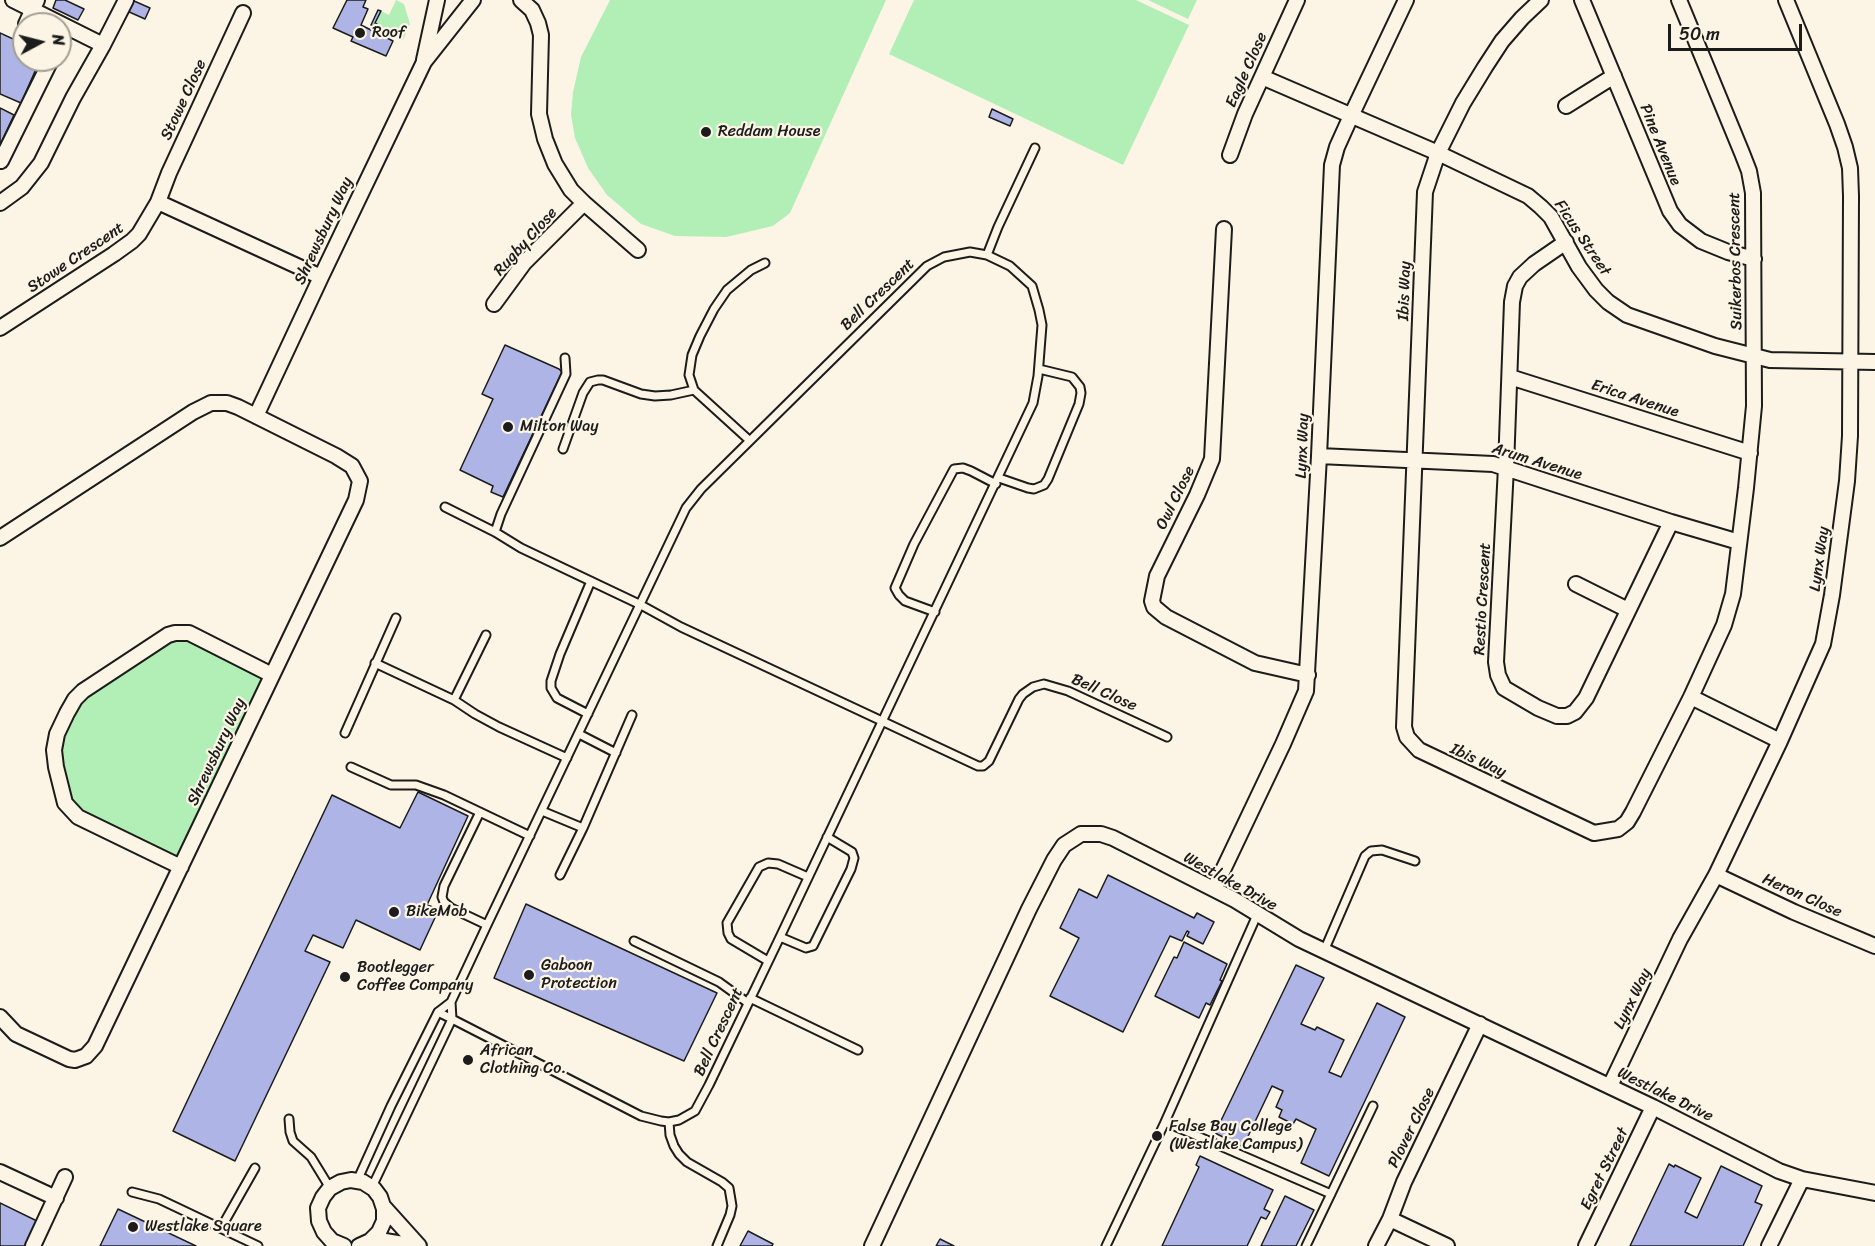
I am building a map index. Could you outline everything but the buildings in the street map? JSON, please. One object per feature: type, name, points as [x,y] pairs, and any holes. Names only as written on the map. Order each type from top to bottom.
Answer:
[{"type":"street","points":[[13,0],[35,5],[103,45]]},
{"type":"street","points":[[0,203],[22,187],[41,163],[72,98],[126,0]]},
{"type":"street","points":[[424,62],[437,0]]},
{"type":"street","points":[[424,62],[473,0]]},
{"type":"street","points":[[521,0],[536,16],[541,35],[539,103],[541,125],[555,164],[571,190],[638,250]]},
{"type":"street","name":"Eagle Close","points":[[1230,155],[1297,0]]},
{"type":"street","name":"Lynx Way","points":[[1214,889],[1306,691],[1331,175],[1337,147],[1406,0]]},
{"type":"street","points":[[1438,153],[1463,104],[1502,41],[1541,0]]},
{"type":"street","name":"Pine Avenue","points":[[1582,0],[1670,211],[1680,225],[1701,242],[1754,259]]},
{"type":"street","name":"Suikerbos Crescent","points":[[1678,0],[1749,171],[1753,193],[1754,356]]},
{"type":"street","name":"Lynx Way","points":[[1610,1086],[1680,939],[1716,875],[1780,741],[1823,644],[1827,625],[1847,482],[1850,436],[1850,168],[1837,124],[1786,0]]},
{"type":"street","name":"Stowe Close","points":[[158,201],[169,172],[243,13]]},
{"type":"street","name":"Shrewsbury Way","points":[[256,416],[424,62]]},
{"type":"street","points":[[1,161],[45,72]]},
{"type":"street","points":[[1566,106],[1614,76]]},
{"type":"street","name":"Ficus Street","points":[[1262,77],[1438,153],[1528,196],[1551,218],[1579,267],[1596,290],[1608,302],[1627,315],[1715,346],[1770,360],[1875,362]]},
{"type":"street","name":"Ibis Way","points":[[1438,153],[1425,192],[1416,460],[1412,512],[1404,726],[1407,737],[1414,746],[1439,762],[1585,830],[1602,833],[1618,829],[1627,822],[1691,698],[1730,607],[1750,453],[1754,406],[1754,356]]},
{"type":"street","points":[[158,201],[321,277]]},
{"type":"street","name":"Stowe Crescent","points":[[0,328],[132,242],[158,201]]},
{"type":"street","name":"Rugby Close","points":[[494,304],[524,263],[584,203]]},
{"type":"street","name":"Owl Close","points":[[1224,229],[1212,459],[1157,576],[1152,601],[1154,608],[1166,617],[1255,663],[1308,675]]},
{"type":"street","name":"Restio Crescent","points":[[1566,242],[1520,277],[1515,286],[1512,302],[1496,662],[1498,675],[1504,688],[1538,708],[1557,716],[1567,716],[1575,712],[1586,698],[1671,522]]},
{"type":"street","name":"Erica Avenue","points":[[1510,376],[1750,453]]},
{"type":"street","name":"Shrewsbury Way","points":[[0,538],[211,403],[227,403],[238,407],[347,462],[360,481],[356,500],[95,1046],[86,1056],[75,1060],[60,1056],[16,1034],[0,1017]]},
{"type":"street","name":"Arum Avenue","points":[[1319,456],[1479,462],[1506,467],[1739,542]]},
{"type":"street","points":[[1576,584],[1628,610]]},
{"type":"street","points":[[181,867],[78,817],[65,803],[54,750],[57,734],[66,713],[83,691],[168,635],[175,633],[189,633],[272,675]]},
{"type":"street","points":[[1691,698],[1780,741]]},
{"type":"street","name":"Westlake Drive","points":[[872,1246],[1029,909],[1064,845],[1081,834],[1101,834],[1113,838],[1214,889],[1284,931],[1610,1086],[1779,1171],[1802,1179],[1875,1192]]},
{"type":"street","name":"Heron Close","points":[[1716,875],[1794,912],[1875,946]]},
{"type":"street","name":"Plover Close","points":[[1376,1246],[1480,1024]]},
{"type":"street","name":"Egret Street","points":[[1586,1246],[1653,1107]]},
{"type":"street","points":[[0,1172],[56,1198]]},
{"type":"street","points":[[33,1246],[65,1177]]},
{"type":"street","points":[[1769,1246],[1802,1179]]},
{"type":"street","points":[[344,1246],[328,1243],[318,1214],[321,1199],[330,1188],[344,1181],[357,1181],[372,1187],[380,1197],[383,1206],[383,1224],[373,1239],[359,1246]]},
{"type":"street","points":[[383,1206],[417,1246]]},
{"type":"street","points":[[1390,1219],[1447,1246]]},
{"type":"street","points":[[373,1239],[417,1246]]},
{"type":"lane","points":[[987,255],[1035,148]]},
{"type":"lane","name":"Bell Crescent","points":[[357,1181],[438,1012],[451,1002],[686,508],[701,489],[749,440],[927,266],[952,254],[970,252],[987,255],[1010,266],[1032,286],[1038,302],[1042,325],[1039,369],[1033,403],[709,1085],[695,1110],[679,1120],[669,1122]]},
{"type":"lane","points":[[749,440],[694,390],[689,375],[692,355],[714,309],[727,290],[740,278],[765,263]]},
{"type":"lane","points":[[495,532],[501,514],[566,374],[565,358]]},
{"type":"lane","points":[[935,612],[905,601],[895,588],[914,544],[954,469],[971,471],[997,481],[1034,489],[1044,485],[1071,425],[1081,393],[1077,381],[1072,376],[1039,369]]},
{"type":"lane","points":[[563,449],[583,393],[590,382],[603,380],[641,394],[655,396],[694,390]]},
{"type":"lane","points":[[445,507],[521,548],[591,580],[681,627],[882,722]]},
{"type":"lane","points":[[588,714],[557,698],[551,688],[553,672],[591,580]]},
{"type":"lane","points":[[345,733],[396,618]]},
{"type":"lane","points":[[454,700],[486,635]]},
{"type":"lane","points":[[375,663],[454,700],[499,727],[567,759]]},
{"type":"lane","name":"Bell Close","points":[[882,722],[978,766],[987,764],[1019,699],[1028,690],[1050,684],[1167,737]]},
{"type":"lane","points":[[560,875],[632,715]]},
{"type":"lane","points":[[579,734],[616,753]]},
{"type":"lane","points":[[351,767],[391,785],[425,788],[530,836]]},
{"type":"lane","points":[[542,811],[583,828]]},
{"type":"lane","points":[[480,812],[444,886],[442,897],[451,908],[487,925]]},
{"type":"lane","points":[[780,937],[806,948],[813,946],[851,869],[854,858],[852,852],[827,837]]},
{"type":"lane","points":[[1324,951],[1365,856],[1371,851],[1382,850],[1415,861]]},
{"type":"lane","points":[[768,961],[731,939],[727,923],[759,867],[768,863],[778,864],[808,877]]},
{"type":"lane","points":[[1106,1246],[1165,1122],[1257,915]]},
{"type":"lane","points":[[634,941],[719,982],[749,1001],[858,1050]]},
{"type":"lane","name":"Bell Crescent","points":[[372,1187],[452,1019],[451,1002]]},
{"type":"lane","points":[[438,1012],[641,1116],[669,1122],[670,1135],[679,1154],[729,1188],[732,1206],[717,1246]]},
{"type":"lane","points":[[1306,1246],[1373,1106]]},
{"type":"lane","points":[[289,1119],[292,1141],[311,1156],[330,1188]]},
{"type":"lane","points":[[1165,1122],[1331,1194]]},
{"type":"lane","points":[[221,1228],[255,1168]]},
{"type":"lane","points":[[132,1192],[159,1199],[258,1246]]},
{"type":"green space","points":[[396,0],[404,4],[410,24],[403,40],[396,34],[381,30],[382,27],[375,23],[381,11],[389,15]]},
{"type":"green space","points":[[610,0],[886,0],[790,213],[773,226],[726,237],[675,236],[641,224],[607,195],[588,168],[575,138],[571,115],[573,92],[581,57]]},
{"type":"green space","points":[[914,0],[1136,0],[1189,25],[1123,165],[889,54]]},
{"type":"green space","points":[[1148,0],[1197,0],[1188,19]]},
{"type":"green space","points":[[175,633],[272,675],[181,867],[65,803],[57,734],[75,699]]},
{"type":"place","name":"Roof","points":[[360,33]]},
{"type":"place","name":"Reddam House","points":[[706,132]]},
{"type":"place","name":"Milton Way","points":[[508,427]]},
{"type":"place","name":"BikeMob","points":[[394,912]]},
{"type":"place","name":"Gaboon Protection","points":[[529,975]]},
{"type":"place","name":"Bootlegger Coffee Company","points":[[345,977]]},
{"type":"place","name":"African Clothing Co.","points":[[468,1060]]},
{"type":"place","name":"False Bay College (Westlake Campus)","points":[[1157,1136]]},
{"type":"place","name":"Westlake Square","points":[[133,1227]]}]
